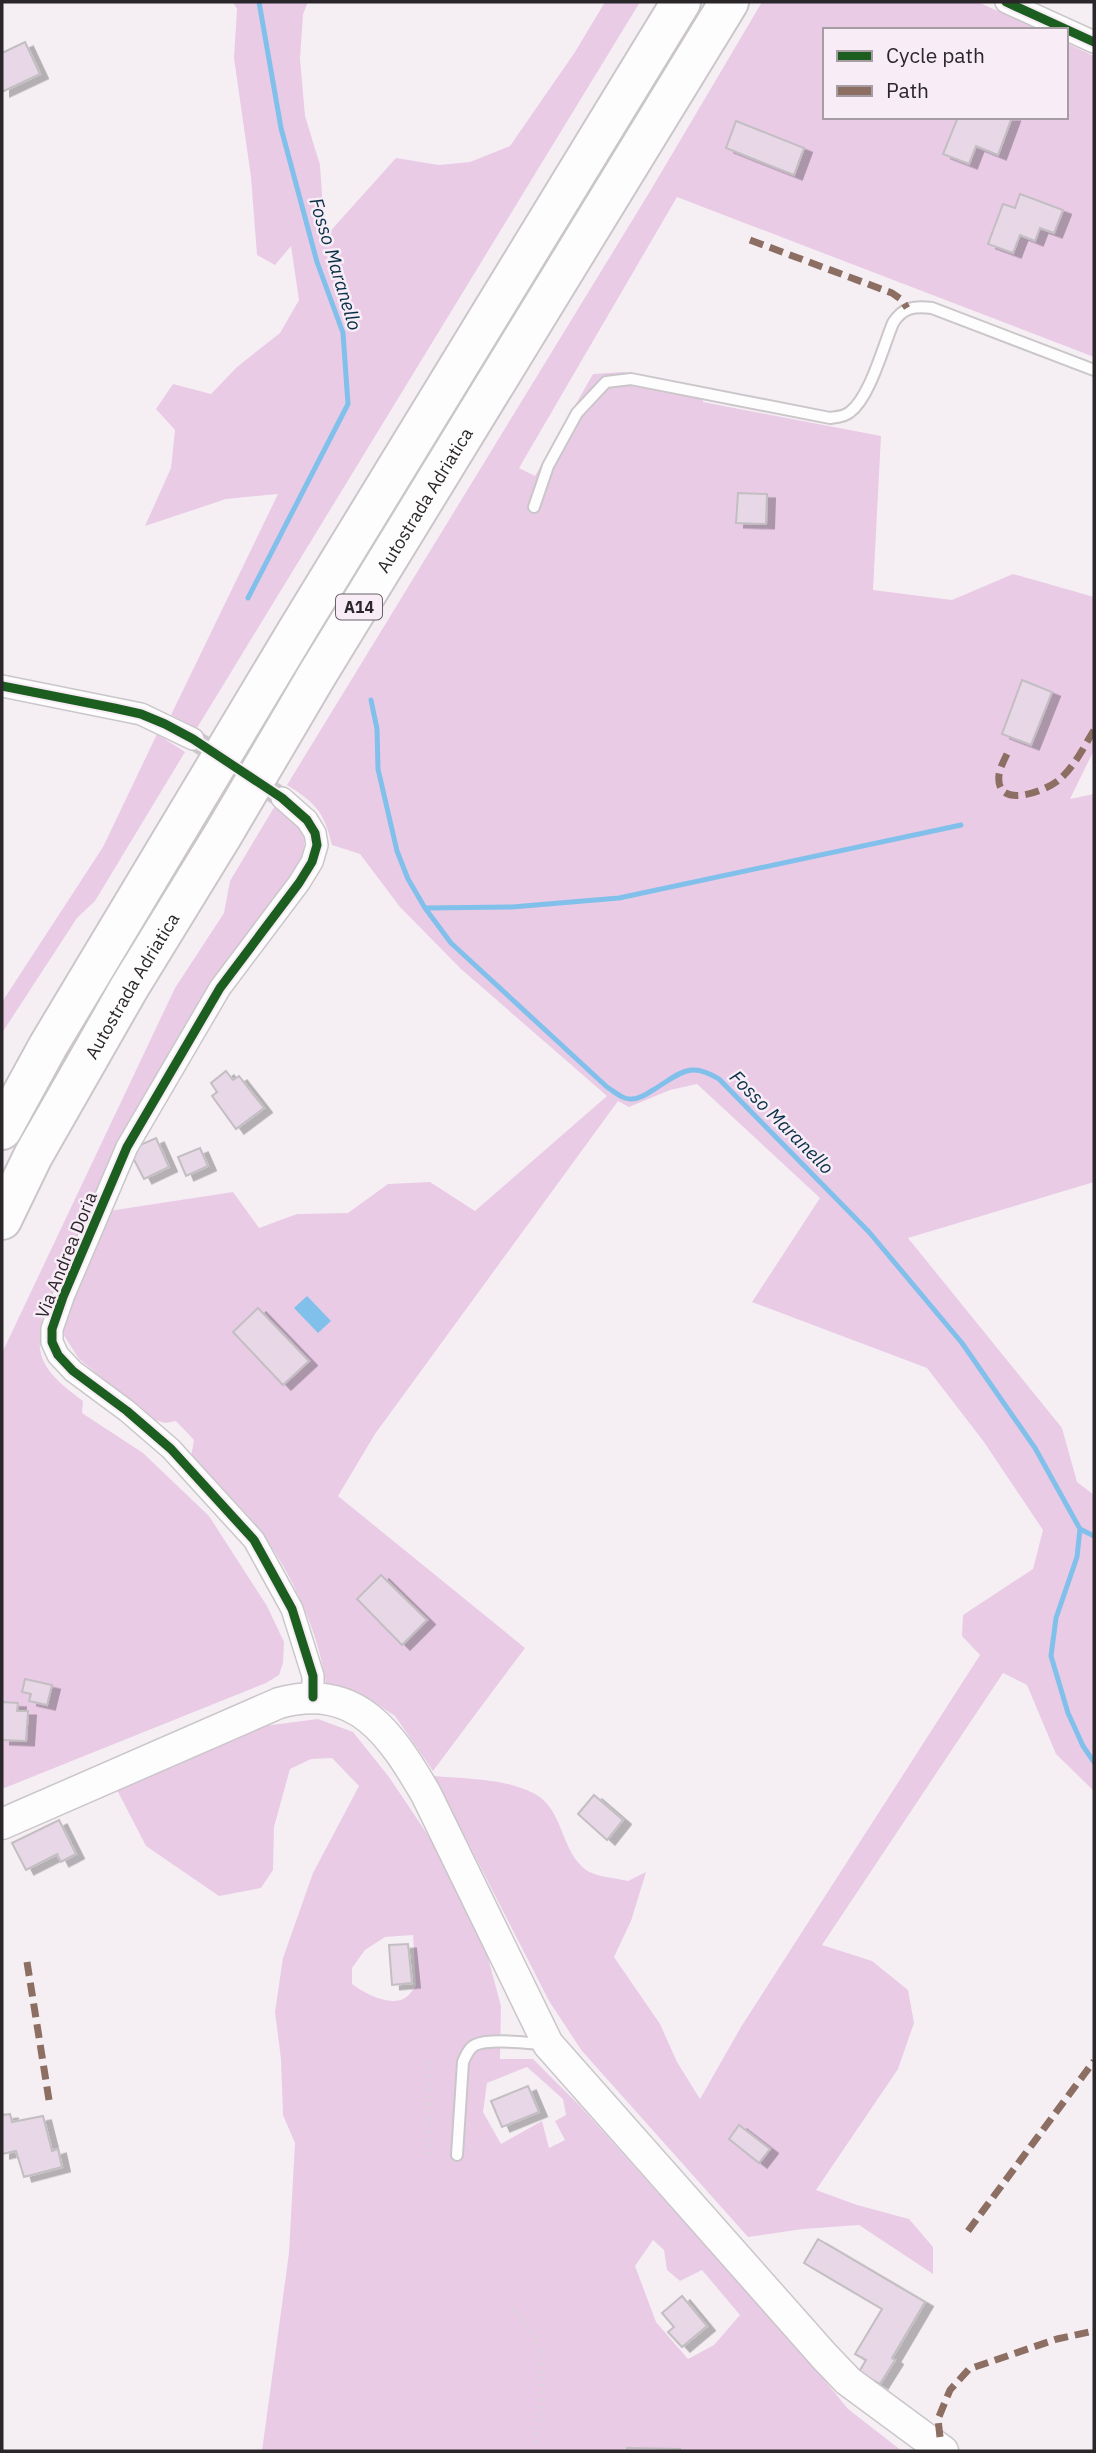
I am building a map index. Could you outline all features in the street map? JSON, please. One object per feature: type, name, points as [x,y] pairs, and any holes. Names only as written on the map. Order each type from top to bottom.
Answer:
[{"type":"highway","name":"A14","points":[[2,1130],[48,1046],[312,606],[681,2]]},
{"type":"highway","name":"Autostrada Adriatica","points":[[2,1220],[33,1156],[129,988],[317,675],[729,2]]},
{"type":"main road","points":[[2,1824],[279,1703],[313,1697],[329,1698],[368,1717],[383,1730],[404,1757],[426,1794],[548,2044],[848,2381],[943,2451]]},
{"type":"street","points":[[1019,4],[1066,28]]},
{"type":"street","points":[[1068,29],[1094,42]]},
{"type":"street","points":[[2,686],[141,714],[193,739]]},
{"type":"street","name":"Via Andrea Doria","points":[[282,798],[306,820],[315,833],[317,845],[312,862],[220,988],[127,1147],[63,1297],[52,1329],[52,1342],[58,1355],[73,1371],[127,1411],[171,1449],[254,1540],[292,1609],[313,1676],[313,1697]]},
{"type":"lane","points":[[534,507],[548,466],[577,413],[606,382],[631,379],[830,418],[843,416],[853,410],[862,399],[892,323],[899,313],[907,308],[932,308],[1094,370]]},
{"type":"lane","points":[[457,2155],[463,2062],[466,2053],[474,2045],[484,2042],[548,2044]]},
{"type":"path","points":[[427,2154],[429,2058]]},
{"type":"path","points":[[513,2309],[536,2340],[542,2378],[537,2448]]},
{"type":"shaded area","points":[[233,2],[308,2],[303,14],[300,59],[305,116],[320,165],[325,237],[396,158],[439,165],[470,162],[510,146],[575,52],[605,2],[640,2],[197,728],[171,715],[278,494],[226,499],[145,526],[171,468],[175,430],[156,409],[173,384],[211,394],[237,367],[280,333],[299,300],[291,246],[275,265],[257,255],[251,177],[234,58],[237,9]]},
{"type":"shaded area","points":[[762,2],[978,2],[1035,28],[823,28],[823,119],[1068,119],[1068,44],[1094,56],[1094,357],[677,197],[519,468],[535,476],[593,374],[623,372],[704,387],[703,402],[881,436],[873,590],[952,600],[1013,574],[1094,597],[1094,750],[1070,799],[1094,794],[1094,1182],[908,1238],[1062,1428],[1077,1482],[1094,1495],[1094,1791],[1056,1754],[1027,1685],[1003,1673],[822,1945],[872,1961],[908,1990],[914,2023],[898,2069],[816,2190],[857,2205],[909,2219],[933,2247],[933,2274],[859,2225],[748,2237],[582,2051],[549,2001],[434,1776],[499,1782],[535,1794],[552,1810],[571,1852],[586,1870],[628,1881],[646,1872],[631,1921],[614,1957],[660,2024],[677,2062],[700,2099],[741,2027],[980,1655],[962,1636],[963,1615],[1033,1569],[1043,1530],[984,1442],[927,1368],[752,1302],[820,1198],[697,1084],[670,1090],[629,1107],[618,1101],[375,1434],[338,1496],[525,1648],[433,1771],[395,1716],[366,1697],[326,1684],[311,1625],[283,1566],[253,1522],[191,1457],[194,1440],[176,1421],[165,1423],[152,1419],[79,1359],[63,1334],[67,1309],[109,1211],[233,1192],[259,1228],[297,1214],[348,1213],[388,1184],[430,1182],[475,1211],[607,1096],[461,969],[400,907],[360,854],[332,845],[326,824],[317,809],[287,785],[652,188]],"holes":[[[258,1309],[308,1361],[284,1385],[233,1332]],[[381,1575],[427,1620],[403,1644],[357,1599]],[[740,2125],[770,2149],[759,2162],[729,2139]]]},
{"type":"shaded area","points":[[157,734],[185,752],[95,901],[77,918],[2,1033],[2,1002],[103,847]]},
{"type":"shaded area","points":[[276,804],[291,817],[303,834],[301,861],[120,1146],[42,1320],[40,1346],[50,1372],[83,1401],[82,1413],[143,1453],[209,1516],[267,1606],[284,1642],[283,1663],[279,1675],[266,1683],[2,1789],[2,1740],[26,1741],[28,1712],[17,1711],[18,1703],[2,1702],[2,1353],[175,988],[224,913],[230,881]]},
{"type":"shaded area","points":[[318,1719],[353,1732],[389,1777],[448,1865],[487,1954],[501,2006],[500,2059],[533,2059],[580,2106],[813,2366],[848,2409],[902,2451],[262,2451],[289,2253],[295,2143],[283,2115],[281,2059],[275,2012],[283,1958],[313,1873],[359,1786],[332,1758],[311,1759],[290,1769],[274,1827],[273,1870],[261,1888],[219,1896],[146,1846],[116,1788],[249,1728]],"holes":[[[413,1935],[416,1986],[407,1997],[397,2001],[383,2000],[352,1984],[352,1968],[365,1950],[385,1937]],[[527,2067],[563,2099],[566,2115],[555,2121],[565,2140],[549,2148],[542,2121],[501,2144],[483,2112],[487,2083]],[[653,2240],[664,2250],[667,2270],[680,2281],[702,2270],[740,2315],[714,2345],[688,2359],[656,2322],[635,2266]]]},
{"type":"water","points":[[307,1296],[331,1321],[318,1333],[294,1308]]},
{"type":"building","points":[[25,42],[40,74],[2,92],[2,53]]},
{"type":"building","points":[[957,119],[1011,119],[998,155],[976,146],[969,164],[943,154]]},
{"type":"building","points":[[736,121],[804,148],[794,175],[726,148]]},
{"type":"building","points":[[1020,194],[1063,210],[1054,233],[1040,228],[1035,241],[1020,235],[1013,253],[988,244],[1003,204],[1015,208]]},
{"type":"building","points":[[738,493],[767,494],[766,524],[736,523]]},
{"type":"building","points":[[1022,680],[1052,692],[1031,745],[1002,734]]},
{"type":"building","points":[[226,1071],[233,1080],[239,1076],[264,1108],[236,1129],[212,1096],[217,1092],[211,1083]]},
{"type":"building","points":[[156,1138],[169,1167],[144,1179],[129,1150]]},
{"type":"building","points":[[200,1148],[208,1166],[186,1176],[178,1157]]},
{"type":"building","points":[[258,1308],[309,1361],[283,1385],[233,1332]]},
{"type":"building","points":[[381,1575],[427,1620],[402,1645],[357,1599]]},
{"type":"building","points":[[25,1679],[52,1685],[47,1705],[29,1701],[31,1694],[22,1692]]},
{"type":"building","points":[[2,1702],[18,1703],[17,1711],[28,1711],[26,1741],[2,1740]]},
{"type":"building","points":[[594,1795],[623,1820],[607,1840],[578,1814]]},
{"type":"building","points":[[59,1820],[76,1854],[61,1862],[57,1854],[26,1870],[12,1843]]},
{"type":"building","points":[[408,1944],[412,1983],[392,1985],[389,1945]]},
{"type":"building","points":[[528,2086],[539,2112],[502,2127],[491,2101]]},
{"type":"building","points":[[10,2114],[12,2122],[43,2116],[52,2151],[58,2149],[62,2167],[24,2177],[16,2151],[2,2154],[2,2115]]},
{"type":"building","points":[[739,2125],[770,2149],[759,2163],[729,2139]]},
{"type":"building","points":[[818,2239],[925,2302],[880,2384],[859,2372],[866,2360],[855,2354],[882,2309],[804,2263]]},
{"type":"building","points":[[682,2296],[707,2326],[682,2347],[668,2332],[674,2327],[662,2313]]},
{"type":"building","points":[[627,2448],[680,2449],[680,2451],[627,2451]]},
{"type":"waterway","name":"Fosso Maranello","points":[[248,598],[348,404],[343,333],[317,262],[281,128],[259,2]]},
{"type":"waterway","name":"Fosso Maranello","points":[[371,700],[377,729],[378,769],[397,851],[408,879],[425,908],[451,943],[607,1087],[622,1097],[641,1097],[685,1071],[700,1070],[719,1079],[869,1232],[962,1343],[1035,1448],[1080,1529],[1094,1536]]},
{"type":"waterway","points":[[425,908],[512,907],[619,898],[961,825]]},
{"type":"waterway","name":"Fosso Maranello","points":[[1080,1529],[1077,1557],[1056,1618],[1051,1656],[1068,1713],[1083,1746],[1094,1762]]},
{"type":"tunnel","points":[[193,739],[282,798]]},
{"type":"marked path","points":[[750,240],[892,293],[902,300],[907,308]]},
{"type":"marked path","points":[[1007,754],[999,775],[1000,786],[1012,795],[1032,793],[1052,785],[1064,775],[1094,730]]},
{"type":"marked path","points":[[27,1962],[49,2100]]},
{"type":"marked path","points":[[968,2231],[1094,2061]]},
{"type":"marked path","points":[[940,2437],[938,2419],[950,2390],[969,2369],[1057,2339],[1094,2331]]},
{"type":"cycle path","points":[[1006,2],[1063,28]]},
{"type":"cycle path","points":[[1068,30],[1094,42]]},
{"type":"cycle path","points":[[2,686],[141,714],[165,724],[193,739],[282,798],[307,820],[315,833],[317,845],[312,862],[220,988],[127,1147],[52,1329],[52,1342],[58,1355],[73,1371],[127,1411],[171,1449],[254,1540],[292,1609],[313,1676],[313,1697]]}]
